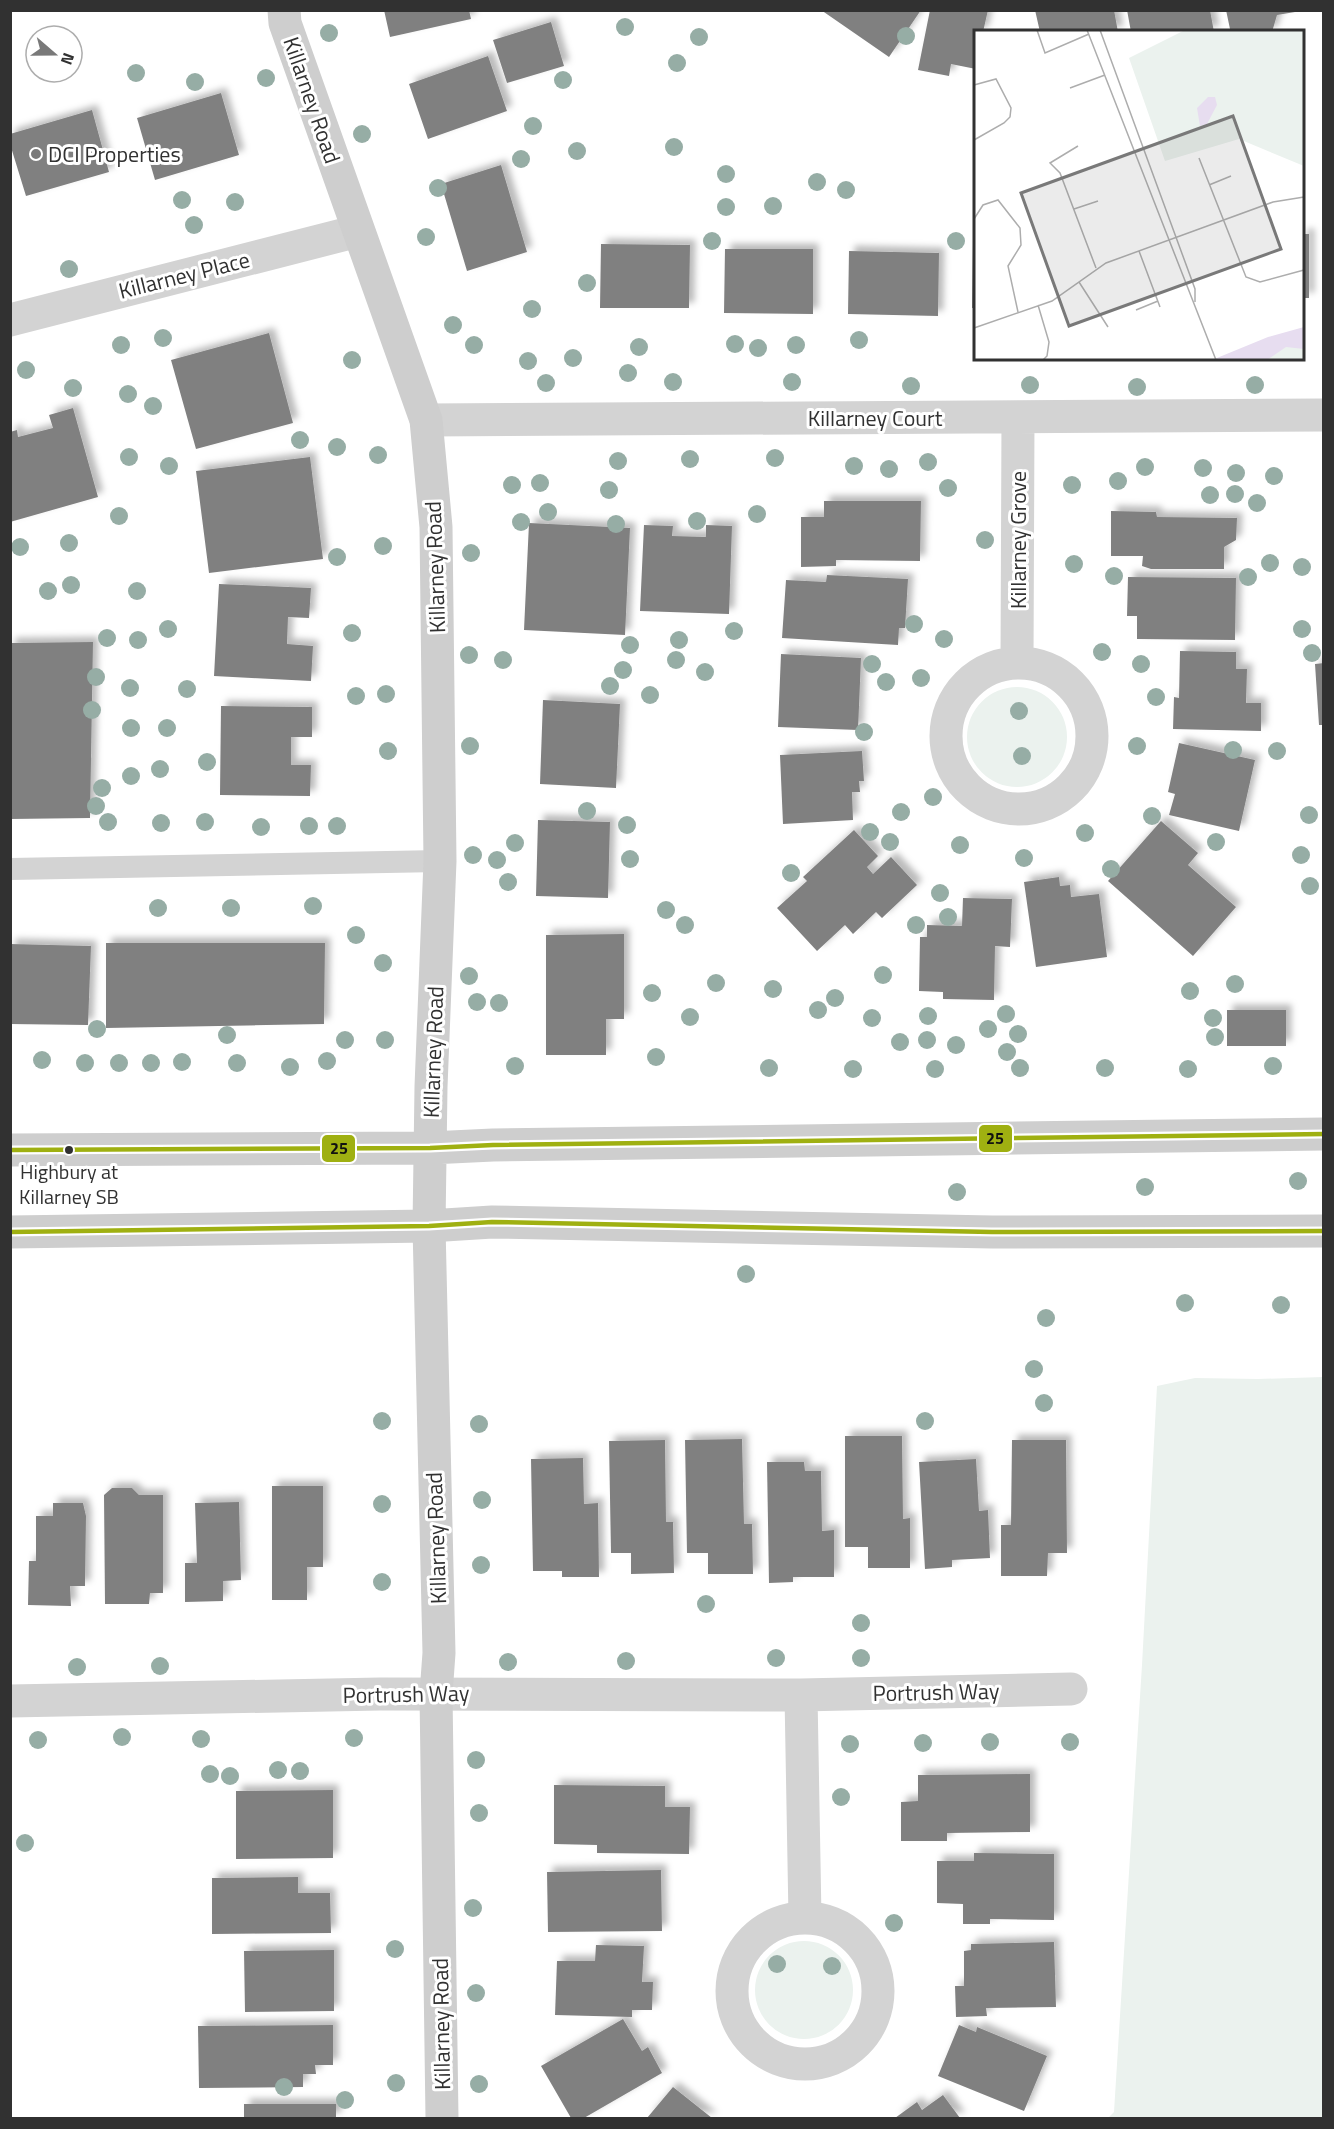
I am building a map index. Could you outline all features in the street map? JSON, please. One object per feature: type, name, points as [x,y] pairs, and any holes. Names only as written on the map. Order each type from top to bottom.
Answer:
[{"type":"main road","name":"Killarney Road","points":[[284,10],[285,23],[426,420],[436,527],[440,861],[429,1226],[439,1653],[436,1694],[442,2118]]},
{"type":"main road","points":[[10,1150],[430,1148],[552,1144],[1323,1134]]},
{"type":"main road","points":[[10,1233],[429,1226],[492,1222],[992,1232],[1323,1230]]},
{"type":"street","name":"Killarney Place","points":[[10,320],[358,231]]},
{"type":"street","name":"Killarney Court","points":[[426,420],[1323,415]]},
{"type":"street","name":"Killarney Grove","points":[[1017,663],[1018,418]]},
{"type":"street","points":[[1017,663],[1041,666],[1063,678],[1079,695],[1089,717],[1092,742],[1086,765],[1073,786],[1054,800],[1031,809],[1007,809],[984,801],[965,787],[952,767],[946,744],[947,720],[957,697],[973,680],[994,668],[1017,663]]},
{"type":"street","name":"Portrush Way","points":[[10,1701],[436,1694],[801,1695],[1071,1689]]},
{"type":"street","points":[[801,1695],[805,1918]]},
{"type":"street","points":[[805,1918],[828,1922],[849,1932],[866,1950],[876,1972],[878,1996],[872,2020],[860,2040],[841,2055],[818,2063],[794,2064],[771,2056],[752,2042],[738,2022],[732,1998],[734,1974],[743,1952],[759,1934],[780,1923],[805,1918]]},
{"type":"lane","points":[[10,869],[440,861]]},
{"type":"shaded area","points":[[1017,687],[1036,691],[1052,702],[1063,718],[1067,737],[1063,756],[1052,772],[1036,783],[1017,787],[998,783],[982,772],[971,756],[967,737],[971,718],[982,702],[998,691]]},
{"type":"shaded area","points":[[1323,1377],[1323,2118],[1108,2118],[1114,2112],[1157,1386],[1195,1378]]},
{"type":"shaded area","points":[[794,1941],[814,1941],[839,1955],[850,1971],[853,1990],[850,2009],[839,2025],[814,2039],[794,2039],[777,2031],[763,2017],[755,2000],[755,1980],[763,1963],[777,1949]]},
{"type":"building","points":[[384,10],[469,10],[471,19],[390,37]]},
{"type":"building","points":[[821,10],[921,10],[889,57]]},
{"type":"building","points":[[930,10],[988,10],[983,30],[974,30],[974,69],[951,64],[949,76],[918,70]]},
{"type":"building","points":[[1035,10],[1114,10],[1118,30],[1040,30]]},
{"type":"building","points":[[1127,10],[1210,10],[1214,30],[1131,30]]},
{"type":"building","points":[[1226,10],[1295,10],[1295,12],[1277,15],[1273,30],[1230,29]]},
{"type":"building","points":[[551,22],[564,66],[507,83],[493,40]]},
{"type":"building","points":[[488,56],[507,111],[428,139],[409,84]]},
{"type":"building","points":[[221,93],[239,155],[155,180],[137,118]]},
{"type":"building","points":[[92,110],[109,172],[26,196],[10,144],[10,134]]},
{"type":"building","points":[[501,165],[527,252],[467,271],[441,184]]},
{"type":"building","points":[[1304,234],[1309,234],[1309,298],[1304,298]]},
{"type":"building","points":[[601,244],[690,245],[689,308],[600,308]]},
{"type":"building","points":[[973,244],[974,244],[974,308],[972,308]]},
{"type":"building","points":[[725,249],[813,249],[813,314],[724,313]]},
{"type":"building","points":[[849,251],[939,253],[938,316],[848,314]]},
{"type":"building","points":[[269,333],[293,423],[196,449],[171,360]]},
{"type":"building","points":[[73,408],[98,497],[10,522],[10,432],[17,430],[18,437],[53,428],[49,415]]},
{"type":"building","points":[[310,457],[323,559],[209,573],[196,471]]},
{"type":"building","points":[[824,501],[921,501],[920,561],[836,560],[836,566],[801,567],[801,517],[824,517]]},
{"type":"building","points":[[1111,511],[1156,512],[1157,517],[1237,518],[1236,540],[1224,547],[1224,569],[1151,569],[1142,566],[1143,556],[1111,556]]},
{"type":"building","points":[[529,523],[630,528],[625,635],[524,630]]},
{"type":"building","points":[[644,525],[673,526],[672,536],[706,537],[706,525],[732,526],[729,614],[640,611]]},
{"type":"building","points":[[827,575],[908,579],[905,628],[899,628],[898,645],[782,638],[786,580],[826,582]]},
{"type":"building","points":[[1128,577],[1236,578],[1235,640],[1137,639],[1137,616],[1127,616]]},
{"type":"building","points":[[219,584],[311,588],[309,618],[288,617],[287,644],[313,646],[311,681],[214,676]]},
{"type":"building","points":[[93,642],[90,818],[10,819],[10,643]]},
{"type":"building","points":[[1180,651],[1236,652],[1236,669],[1247,669],[1246,703],[1261,703],[1261,731],[1173,729],[1174,697],[1179,698]]},
{"type":"building","points":[[781,654],[861,658],[858,730],[778,727]]},
{"type":"building","points":[[1324,663],[1324,725],[1319,725],[1315,664]]},
{"type":"building","points":[[543,700],[620,704],[616,788],[540,784]]},
{"type":"building","points":[[221,706],[312,707],[312,737],[291,737],[291,765],[311,765],[310,796],[220,795]]},
{"type":"building","points":[[1179,743],[1255,760],[1239,831],[1169,815],[1175,794],[1168,792]]},
{"type":"building","points":[[862,751],[864,781],[859,781],[860,792],[852,792],[853,820],[783,824],[780,755]]},
{"type":"building","points":[[538,820],[610,822],[608,898],[536,896]]},
{"type":"building","points":[[1161,821],[1198,853],[1188,865],[1236,907],[1193,956],[1108,881]]},
{"type":"building","points":[[854,830],[878,856],[867,867],[873,874],[891,857],[917,885],[882,918],[876,912],[853,934],[845,925],[817,951],[777,908],[807,881],[803,877]]},
{"type":"building","points":[[1059,877],[1060,886],[1070,885],[1071,897],[1099,894],[1107,957],[1036,967],[1024,882]]},
{"type":"building","points":[[963,898],[1012,899],[1010,947],[995,946],[994,1000],[943,999],[943,992],[919,991],[920,937],[927,937],[927,925],[962,926]]},
{"type":"building","points":[[624,934],[624,1019],[606,1019],[606,1055],[546,1055],[546,935]]},
{"type":"building","points":[[106,943],[325,943],[324,1024],[106,1028]]},
{"type":"building","points":[[10,944],[91,946],[88,1025],[10,1024]]},
{"type":"building","points":[[1227,1010],[1286,1010],[1286,1046],[1227,1046]]},
{"type":"building","points":[[845,1436],[902,1436],[903,1519],[910,1518],[910,1568],[868,1568],[868,1547],[845,1547]]},
{"type":"building","points":[[742,1439],[744,1524],[752,1524],[753,1574],[708,1574],[708,1553],[687,1553],[685,1440]]},
{"type":"building","points":[[665,1440],[666,1522],[673,1522],[674,1573],[631,1574],[631,1553],[611,1553],[609,1441]]},
{"type":"building","points":[[1012,1440],[1066,1440],[1067,1553],[1048,1553],[1047,1576],[1001,1576],[1001,1525],[1011,1525]]},
{"type":"building","points":[[583,1458],[584,1504],[598,1503],[599,1577],[562,1577],[562,1571],[533,1571],[531,1459]]},
{"type":"building","points":[[976,1459],[979,1511],[988,1510],[990,1558],[952,1560],[952,1567],[925,1569],[919,1462]]},
{"type":"building","points":[[767,1462],[804,1462],[805,1471],[821,1471],[822,1531],[834,1530],[834,1577],[793,1577],[793,1582],[769,1583]]},
{"type":"building","points":[[272,1486],[323,1486],[323,1567],[307,1567],[307,1600],[272,1600]]},
{"type":"building","points":[[112,1488],[132,1488],[139,1495],[163,1495],[163,1593],[150,1593],[149,1604],[105,1604],[104,1495]]},
{"type":"building","points":[[239,1502],[241,1580],[223,1581],[223,1601],[185,1602],[185,1563],[197,1563],[195,1503]]},
{"type":"building","points":[[53,1503],[83,1503],[86,1516],[85,1586],[70,1586],[71,1606],[28,1605],[29,1561],[36,1561],[36,1516],[53,1516]]},
{"type":"building","points":[[1030,1774],[1030,1832],[947,1833],[947,1841],[901,1841],[901,1802],[918,1801],[918,1775]]},
{"type":"building","points":[[554,1785],[665,1786],[665,1807],[690,1807],[689,1854],[597,1853],[597,1845],[554,1844]]},
{"type":"building","points":[[333,1790],[333,1858],[236,1859],[236,1791]]},
{"type":"building","points":[[974,1853],[1054,1854],[1054,1920],[990,1919],[990,1924],[963,1924],[963,1904],[937,1903],[937,1861],[974,1861]]},
{"type":"building","points":[[661,1870],[662,1931],[548,1932],[547,1872]]},
{"type":"building","points":[[298,1877],[298,1893],[330,1893],[331,1933],[212,1934],[212,1878]]},
{"type":"building","points":[[1054,1942],[1056,2007],[986,2008],[987,2016],[956,2017],[955,1986],[964,1986],[964,1951],[971,1950],[971,1944]]},
{"type":"building","points":[[596,1945],[644,1946],[642,1982],[653,1982],[652,2010],[632,2010],[632,2017],[555,2015],[557,1961],[595,1961]]},
{"type":"building","points":[[334,1950],[334,2011],[245,2012],[244,1951]]},
{"type":"building","points":[[623,2019],[642,2051],[648,2047],[662,2073],[584,2118],[571,2118],[541,2066]]},
{"type":"building","points":[[333,2025],[333,2065],[315,2065],[316,2074],[303,2074],[303,2087],[199,2088],[198,2026]]},
{"type":"building","points":[[959,2025],[976,2032],[977,2027],[1047,2056],[1024,2111],[938,2076]]},
{"type":"building","points":[[673,2087],[712,2118],[647,2118]]},
{"type":"building","points":[[943,2095],[960,2118],[895,2118],[917,2102],[922,2110]]},
{"type":"building","points":[[244,2104],[336,2104],[336,2118],[244,2118]]},
{"type":"transit line","name":"25","points":[[10,1150],[430,1148],[493,1145],[1324,1134]]},
{"type":"transit line","name":"25","points":[[10,1232],[429,1226],[492,1222],[992,1232],[1324,1231]]},
{"type":"place","name":"DCI Properties","points":[[36,154]]},
{"type":"place","name":"Highbury at Killarney SB","points":[[69,1150]]}]
